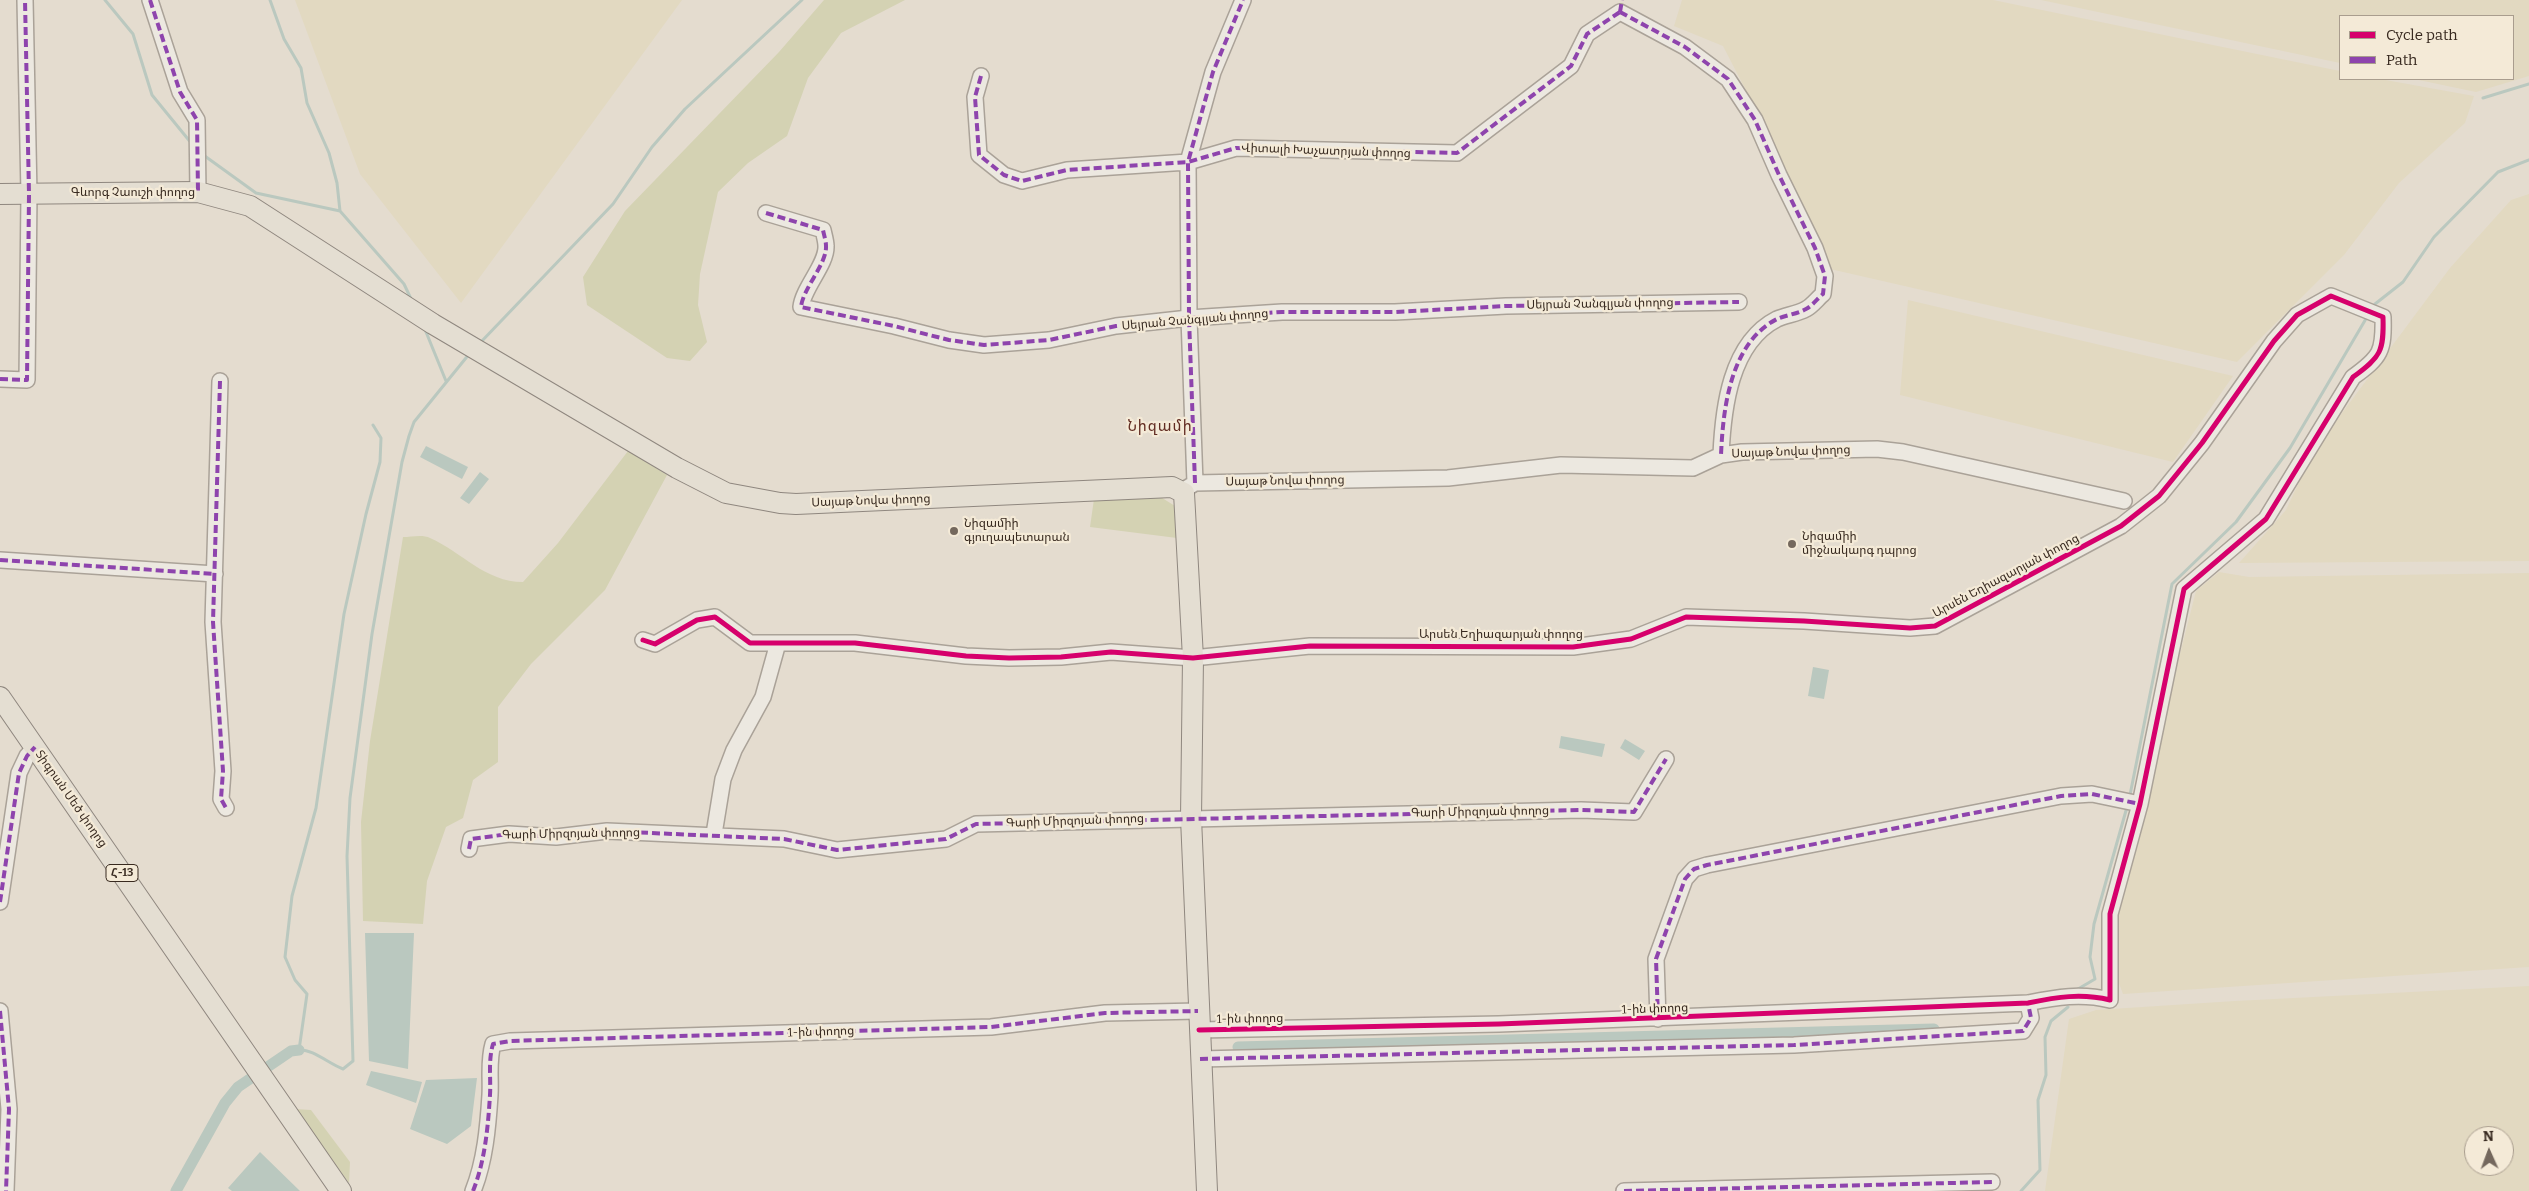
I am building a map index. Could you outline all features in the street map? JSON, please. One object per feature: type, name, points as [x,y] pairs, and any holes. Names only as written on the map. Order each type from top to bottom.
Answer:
[{"type":"main road","name":"Գևորգ Չաուշի փողոց","points":[[0,194],[198,192],[250,206],[433,324]]},
{"type":"main road","name":"Սայաթ Նովա փողոց","points":[[433,324],[677,468],[726,493],[796,504],[1172,487],[1190,488]]},
{"type":"main road","points":[[1190,488],[1193,658],[1191,818],[1207,1191]]},
{"type":"main road","name":"Տիգրան Մեծ փողոց","points":[[0,697],[243,1050],[269,1084],[341,1191]]},
{"type":"street","points":[[0,379],[27,380],[29,194],[25,0]]},
{"type":"street","points":[[150,0],[180,92],[197,120],[198,192]]},
{"type":"street","points":[[1190,488],[1188,162],[1213,72],[1243,0]]},
{"type":"street","points":[[1621,6],[1685,47],[1728,79],[1755,120],[1779,175],[1815,248],[1825,276],[1823,294],[1807,309],[1777,320],[1758,333],[1739,361],[1722,420],[1720,456]]},
{"type":"street","name":"Վիտալի Խաչատրյան փողոց","points":[[981,76],[975,97],[978,155],[1004,175],[1022,181],[1067,170],[1188,162],[1236,148],[1457,154],[1572,66],[1587,34],[1621,6]]},
{"type":"street","name":"Սեյրան Չանգլյան փողոց","points":[[766,212],[823,230],[827,247],[814,278],[802,297],[801,307],[894,326],[949,340],[984,345],[1049,340],[1116,326],[1189,318],[1282,312],[1395,312],[1506,306],[1739,302]]},
{"type":"street","name":"Արսեն Եղիազարյան փողոց","points":[[643,640],[655,644],[697,620],[715,616],[750,643],[855,643],[966,656],[1000,658],[1061,657],[1111,652],[1193,658],[1310,646],[1573,647],[1631,639],[1686,617],[1804,621],[1910,628],[1935,626],[2121,526],[2159,496],[2202,442],[2274,341],[2297,315],[2331,296],[2383,317],[2384,340],[2375,362],[2353,377],[2266,519],[2184,589],[2140,804]]},
{"type":"street","points":[[220,381],[213,622],[223,771],[221,799],[226,808]]},
{"type":"street","name":"Սայաթ Նովա փողոց","points":[[1190,488],[1448,478],[1561,465],[1692,468],[1720,456],[1742,452],[1877,449],[1903,452],[2124,501]]},
{"type":"street","points":[[0,560],[215,574]]},
{"type":"street","points":[[714,834],[723,779],[734,750],[763,697],[778,643]]},
{"type":"street","points":[[0,902],[19,773],[26,756],[34,746]]},
{"type":"street","name":"Գարի Միրզոյան փողոց","points":[[469,849],[471,839],[508,834],[556,837],[607,831],[714,834],[784,839],[837,850],[946,840],[976,824],[1581,810],[1634,812],[1666,760]]},
{"type":"street","points":[[1658,1019],[1656,959],[1685,879],[1694,870],[1717,863],[2061,796],[2092,794],[2140,804]]},
{"type":"street","name":"1-ին փողոց","points":[[473,1191],[480,1173],[490,1094],[490,1054],[493,1044],[510,1041],[992,1027],[1105,1013],[1199,1021],[1499,1024],[2028,1004],[2064,996],[2093,996],[2110,1000],[2110,914],[2140,804]]},
{"type":"street","points":[[1200,1059],[1500,1050],[1794,1045],[2024,1031],[2030,1018],[2028,1004]]},
{"type":"street","points":[[0,1011],[9,1108],[6,1191]]},
{"type":"street","points":[[1499,1024],[1500,1050]]},
{"type":"street","points":[[1624,1191],[1992,1182]]},
{"type":"shaded area","points":[[295,0],[682,0],[461,303],[360,174]]},
{"type":"shaded area","points":[[824,0],[905,0],[841,33],[808,78],[787,136],[748,163],[718,192],[700,274],[698,305],[707,342],[690,361],[667,358],[587,305],[583,277],[625,211],[779,52]]},
{"type":"shaded area","points":[[1682,0],[1993,0],[2339,71],[2339,80],[2386,80],[2474,96],[2465,123],[2399,183],[2344,255],[2237,362],[1830,269],[1754,106],[1723,46],[1674,26]]},
{"type":"shaded area","points":[[2041,0],[2529,0],[2529,76],[2476,92],[2419,80],[2514,80],[2514,15],[2339,15],[2339,63]]},
{"type":"shaded area","points":[[2529,194],[2529,561],[2239,563],[2286,510],[2313,452],[2450,268],[2511,200]]},
{"type":"shaded area","points":[[1908,300],[2233,376],[2173,462],[1900,395]]},
{"type":"shaded area","points":[[426,446],[468,467],[462,479],[420,457]]},
{"type":"shaded area","points":[[628,451],[667,475],[605,590],[531,664],[498,707],[498,762],[473,780],[463,818],[446,827],[427,881],[423,924],[363,921],[361,822],[370,741],[403,537],[427,537],[442,544],[485,572],[509,581],[523,582],[558,543]]},
{"type":"shaded area","points":[[480,472],[489,479],[469,504],[460,498]]},
{"type":"shaded area","points":[[1159,496],[1175,506],[1177,538],[1090,527],[1094,499]]},
{"type":"shaded area","points":[[2219,572],[2249,577],[2529,573],[2529,967],[2123,994],[2113,967],[2120,904],[2158,741],[2196,591]]},
{"type":"shaded area","points":[[1813,667],[1829,670],[1824,699],[1808,696]]},
{"type":"shaded area","points":[[1561,736],[1605,744],[1602,757],[1559,748]]},
{"type":"shaded area","points":[[1625,739],[1645,751],[1639,760],[1620,748]]},
{"type":"shaded area","points":[[365,933],[414,933],[408,1069],[369,1061]]},
{"type":"shaded area","points":[[2529,986],[2529,1191],[2045,1191],[2069,1019],[2096,1010]]},
{"type":"shaded area","points":[[371,1071],[422,1082],[416,1103],[366,1085]]},
{"type":"shaded area","points":[[477,1078],[471,1126],[447,1144],[410,1129],[426,1080]]},
{"type":"shaded area","points":[[295,1109],[311,1110],[350,1162],[349,1183]]},
{"type":"shaded area","points":[[260,1152],[300,1191],[232,1191],[228,1188]]},
{"type":"waterway","points":[[105,0],[133,34],[152,95],[192,144]]},
{"type":"waterway","points":[[270,0],[284,39],[301,68],[307,103],[329,153],[337,183],[340,211]]},
{"type":"waterway","points":[[480,343],[613,204],[652,147],[685,109],[802,0]]},
{"type":"waterway","points":[[2483,98],[2529,84]]},
{"type":"waterway","points":[[202,154],[256,193],[340,211],[404,284],[412,301]]},
{"type":"waterway","points":[[2375,304],[2403,282],[2434,237],[2498,172],[2529,160]]},
{"type":"waterway","points":[[2130,795],[2172,584],[2236,522],[2290,448],[2367,317]]},
{"type":"waterway","points":[[424,327],[446,381]]},
{"type":"waterway","points":[[373,425],[381,438],[380,462],[366,514],[344,614],[316,808],[292,896],[285,957],[295,980],[307,994],[299,1050],[315,1054],[343,1069],[353,1061],[347,856],[350,798],[372,634],[402,462],[414,422],[470,353]]},
{"type":"waterway","points":[[2078,989],[2095,979],[2090,957],[2094,924],[2127,807]]},
{"type":"waterway","points":[[2021,1191],[2040,1170],[2038,1100],[2046,1075],[2045,1037],[2051,1021],[2068,1007]]},
{"type":"waterway","points":[[1238,1047],[1934,1029]]},
{"type":"waterway","points":[[176,1191],[225,1103],[238,1087],[291,1051],[299,1050]]},
{"type":"marked path","points":[[0,379],[27,380],[29,194],[25,0]]},
{"type":"marked path","points":[[150,0],[180,92],[197,120],[198,192]]},
{"type":"marked path","points":[[1195,483],[1189,318],[1188,162],[1213,72],[1243,0]]},
{"type":"marked path","points":[[1620,12],[1622,0]]},
{"type":"marked path","points":[[1620,12],[1685,47],[1728,79],[1755,120],[1779,175],[1815,248],[1825,276],[1823,294],[1813,304],[1803,311],[1777,319],[1761,330],[1739,360],[1727,398],[1721,455]]},
{"type":"marked path","points":[[981,76],[975,97],[979,155],[1004,175],[1022,181],[1067,170],[1188,162],[1236,148],[1457,153],[1571,66],[1587,34],[1620,12]]},
{"type":"marked path","points":[[766,213],[823,230],[826,244],[825,253],[806,292],[801,307],[894,326],[949,340],[984,345],[1049,340],[1116,326],[1189,318],[1282,312],[1395,312],[1506,306],[1739,302]]},
{"type":"marked path","points":[[220,381],[213,622],[223,771],[221,799],[226,808]]},
{"type":"marked path","points":[[0,560],[215,574]]},
{"type":"marked path","points":[[0,902],[19,773],[27,756],[35,747]]},
{"type":"marked path","points":[[469,849],[471,839],[509,834],[556,837],[607,831],[784,839],[837,850],[946,839],[976,824],[1581,810],[1634,812],[1666,759]]},
{"type":"marked path","points":[[1658,1019],[1656,959],[1685,879],[1694,869],[2061,796],[2092,794],[2140,804]]},
{"type":"marked path","points":[[1200,1059],[1794,1045],[2023,1031],[2031,1018],[2028,1003]]},
{"type":"marked path","points":[[0,1011],[9,1109],[6,1191]]},
{"type":"marked path","points":[[473,1191],[485,1144],[493,1044],[510,1041],[991,1027],[1105,1013],[1198,1011]]},
{"type":"marked path","points":[[1624,1191],[1992,1182]]},
{"type":"cycle path","points":[[643,640],[655,644],[697,620],[715,617],[750,643],[855,643],[966,656],[1009,658],[1061,657],[1111,652],[1193,658],[1310,646],[1573,647],[1631,639],[1686,617],[1804,621],[1910,628],[1935,626],[2121,526],[2159,496],[2202,443],[2274,341],[2297,315],[2331,296],[2383,317],[2383,338],[2379,352],[2370,364],[2353,377],[2266,519],[2184,589],[2140,804],[2110,914],[2110,1000],[2079,996],[2028,1003],[1499,1024],[1199,1030]]},
{"type":"place","name":"Նիզամիի գյուղապետարան","points":[[954,531]]},
{"type":"place","name":"Նիզամիի միջնակարգ դպրոց","points":[[1792,544]]},
{"type":"district","name":"Նիզամի","points":[[1160,427]]}]
